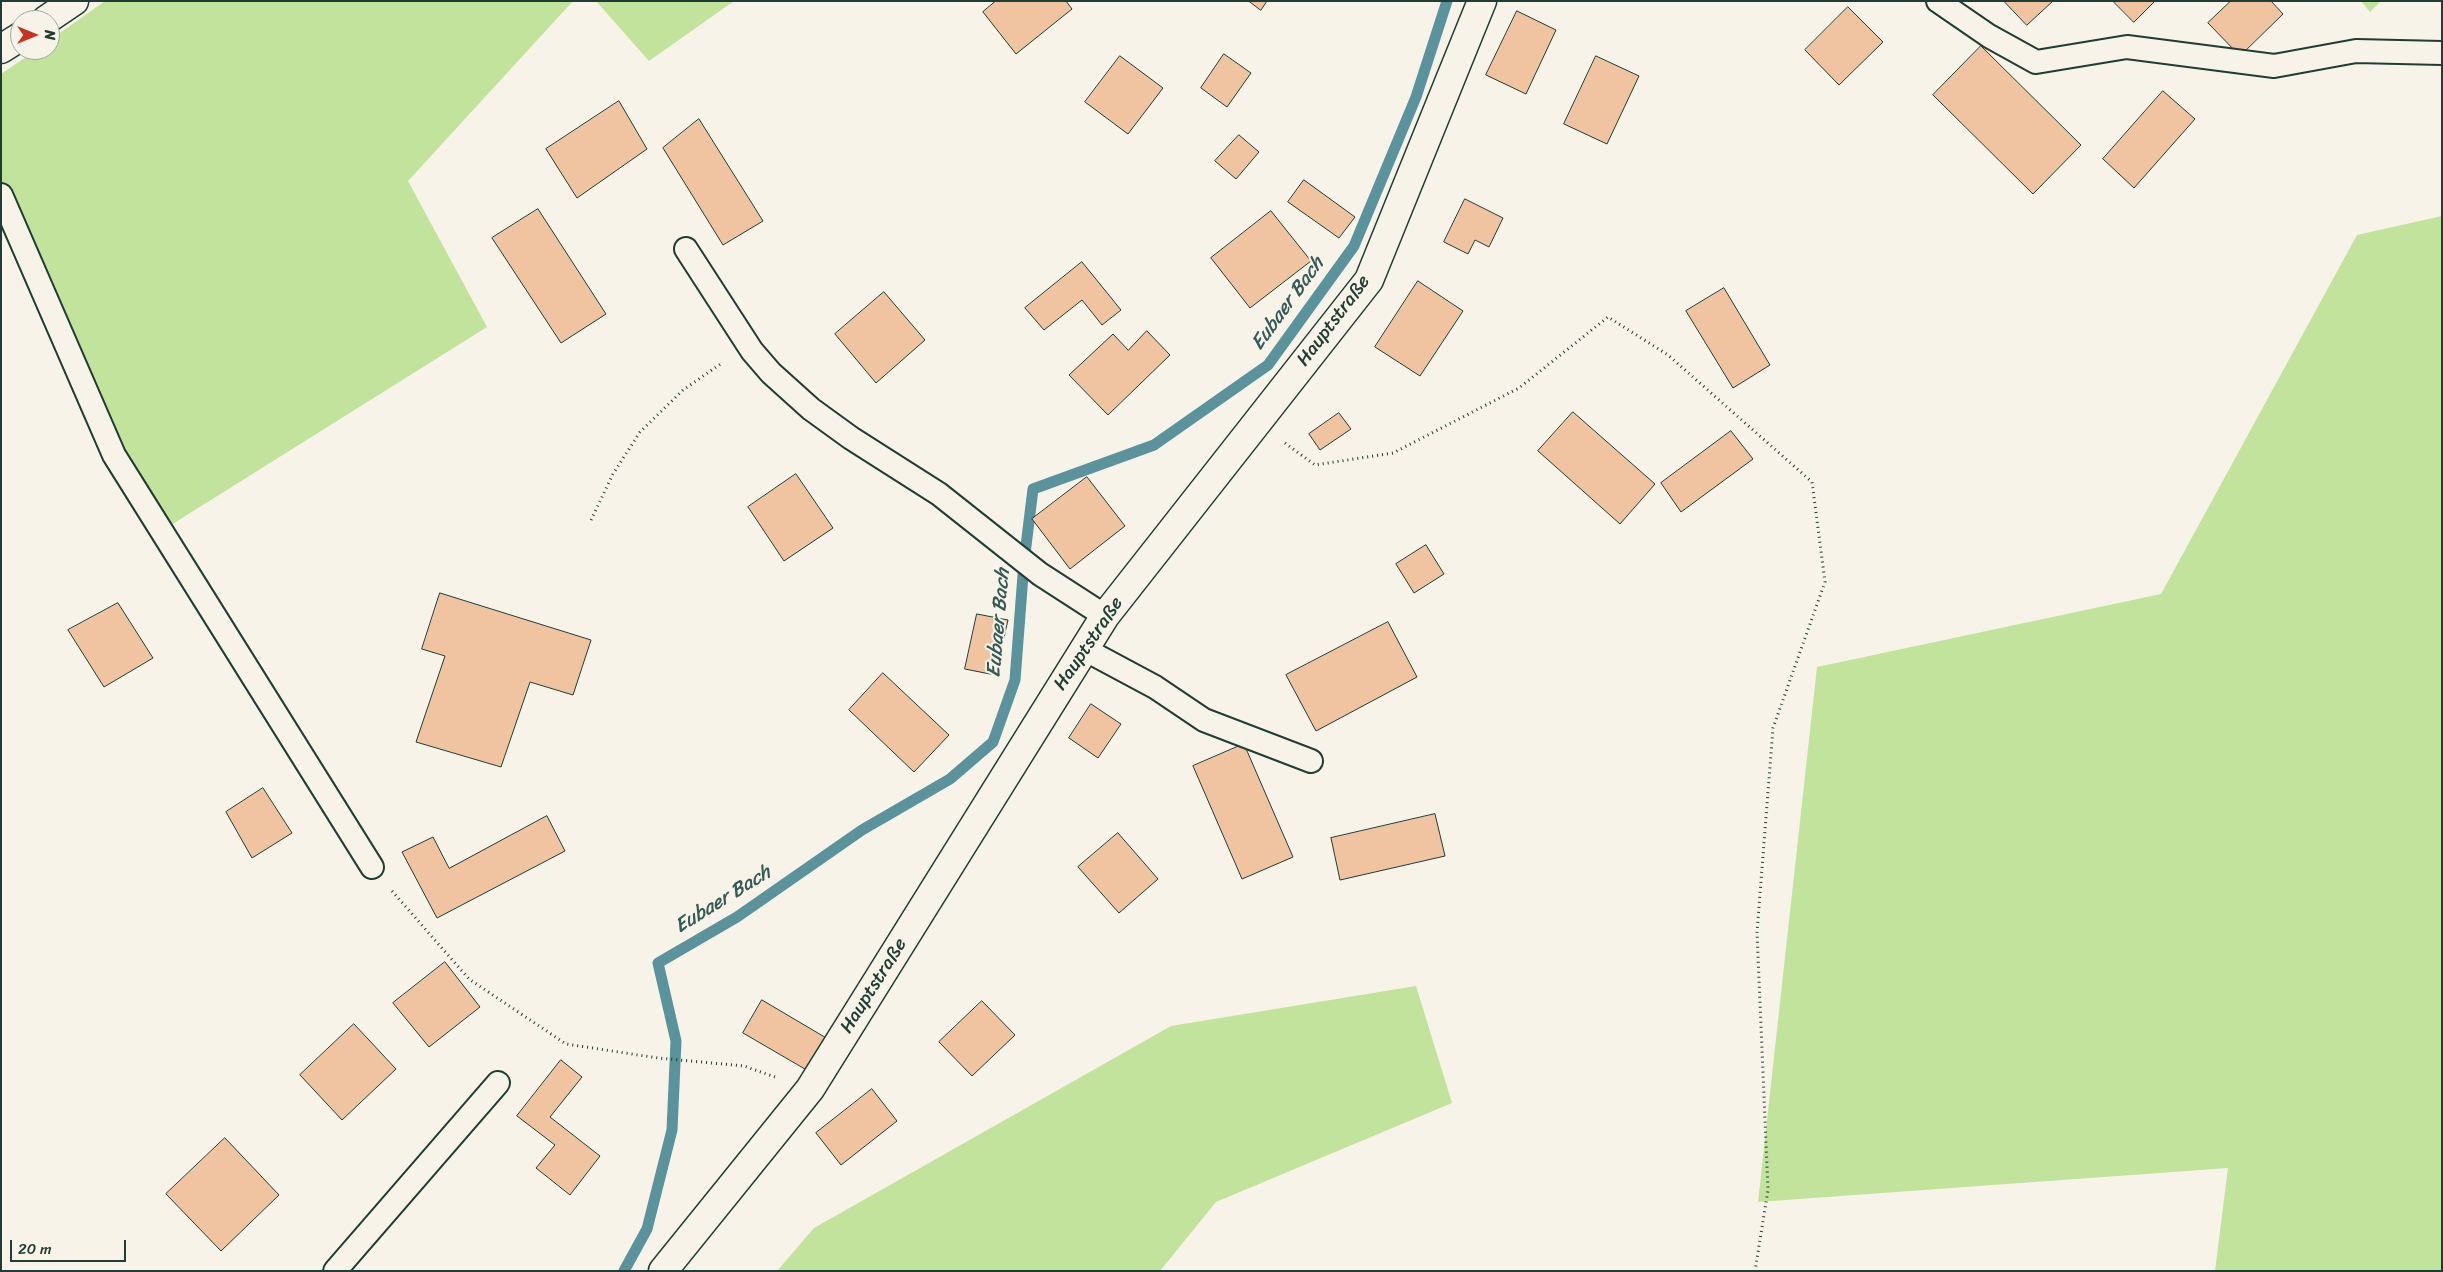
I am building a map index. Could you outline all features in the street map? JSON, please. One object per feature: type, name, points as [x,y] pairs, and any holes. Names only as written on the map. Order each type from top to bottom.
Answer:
[{"type":"street","points":[[60,10],[74,1]]},
{"type":"street","name":"Hauptstraße","points":[[663,1271],[810,1089],[1105,616],[1368,280],[1482,1]]},
{"type":"lane","points":[[1938,1],[1989,36],[2036,62],[2127,47],[2274,66],[2356,51],[2442,53]]},
{"type":"lane","points":[[1,195],[114,455],[372,867]]},
{"type":"lane","points":[[686,249],[752,351],[771,373],[811,409],[851,438],[939,494],[1040,574],[1105,616]]},
{"type":"lane","points":[[1084,649],[1155,687],[1204,720],[1311,761]]},
{"type":"lane","points":[[335,1271],[498,1083]]},
{"type":"path","points":[[1257,421],[1314,465],[1393,454],[1519,388],[1608,318],[1668,354],[1812,482],[1825,582],[1773,728],[1757,932],[1768,1190],[1756,1271]]},
{"type":"path","points":[[591,520],[613,474],[640,432],[683,390],[719,364],[752,351]]},
{"type":"path","points":[[372,867],[469,979],[566,1044],[658,1058],[744,1066],[810,1089]]},
{"type":"green space","points":[[105,1],[573,1],[408,181],[487,327],[155,535],[112,460],[1,228],[1,74],[21,60],[60,60],[60,33]]},
{"type":"green space","points":[[596,1],[734,1],[649,61]]},
{"type":"green space","points":[[2361,1],[2381,1],[2370,12]]},
{"type":"green space","points":[[2442,216],[2442,1271],[2215,1271],[2228,1168],[1758,1202],[1817,667],[2161,594],[2357,235]]},
{"type":"green space","points":[[1416,986],[1452,1103],[1216,1202],[1160,1271],[777,1271],[814,1228],[1171,1026]]},
{"type":"building","points":[[996,1],[1066,1],[1072,9],[1016,54],[983,12]]},
{"type":"building","points":[[1249,1],[1267,1],[1261,10]]},
{"type":"building","points":[[2004,1],[2053,1],[2027,25]]},
{"type":"building","points":[[2113,1],[2155,1],[2134,22]]},
{"type":"building","points":[[2231,1],[2271,1],[2283,14],[2240,56],[2208,23]]},
{"type":"building","points":[[1848,7],[1883,42],[1839,85],[1805,50]]},
{"type":"building","points":[[1517,11],[1556,30],[1526,94],[1486,75]]},
{"type":"building","points":[[1981,46],[2081,145],[2033,194],[1933,95]]},
{"type":"building","points":[[1224,54],[1251,73],[1227,107],[1201,88]]},
{"type":"building","points":[[1120,56],[1163,88],[1128,134],[1085,102]]},
{"type":"building","points":[[1596,56],[1639,76],[1607,144],[1564,124]]},
{"type":"building","points":[[2163,91],[2195,119],[2134,188],[2103,159]]},
{"type":"building","points":[[619,101],[647,149],[577,198],[546,149]]},
{"type":"building","points":[[699,119],[763,221],[723,245],[663,148]]},
{"type":"building","points":[[1239,135],[1259,152],[1236,179],[1215,161]]},
{"type":"building","points":[[1304,180],[1355,217],[1339,238],[1288,202]]},
{"type":"building","points":[[1465,199],[1503,218],[1489,247],[1475,240],[1468,254],[1444,242]]},
{"type":"building","points":[[538,209],[606,314],[561,343],[492,238]]},
{"type":"building","points":[[1271,211],[1311,261],[1250,308],[1211,258]]},
{"type":"building","points":[[1082,262],[1121,310],[1102,325],[1082,300],[1044,330],[1025,308]]},
{"type":"building","points":[[1418,281],[1463,311],[1420,376],[1375,347]]},
{"type":"building","points":[[1724,288],[1770,365],[1733,388],[1686,311]]},
{"type":"building","points":[[884,292],[925,340],[876,383],[835,334]]},
{"type":"building","points":[[1147,331],[1170,355],[1108,415],[1069,375],[1113,334],[1128,350]]},
{"type":"building","points":[[1573,412],[1655,484],[1620,524],[1538,451]]},
{"type":"building","points":[[1339,413],[1351,429],[1320,450],[1309,434]]},
{"type":"building","points":[[1731,431],[1753,459],[1681,512],[1661,483]]},
{"type":"building","points":[[796,474],[833,528],[784,561],[748,507]]},
{"type":"building","points":[[1087,477],[1125,526],[1070,569],[1032,519]]},
{"type":"building","points":[[1426,545],[1444,574],[1414,593],[1396,564]]},
{"type":"building","points":[[440,593],[591,640],[573,695],[530,682],[501,767],[416,742],[445,656],[422,649]]},
{"type":"building","points":[[118,603],[153,658],[104,687],[68,630]]},
{"type":"building","points":[[977,614],[1008,620],[995,675],[965,669]]},
{"type":"building","points":[[1388,622],[1417,677],[1316,731],[1286,675]]},
{"type":"building","points":[[883,673],[949,735],[914,772],[849,710]]},
{"type":"building","points":[[1091,704],[1121,724],[1098,758],[1069,738]]},
{"type":"building","points":[[1244,744],[1293,857],[1242,879],[1193,766]]},
{"type":"building","points":[[263,788],[292,833],[252,858],[226,812]]},
{"type":"building","points":[[1435,814],[1445,856],[1340,880],[1331,838]]},
{"type":"building","points":[[547,816],[565,851],[437,918],[402,852],[433,837],[449,868]]},
{"type":"building","points":[[1118,833],[1158,879],[1119,913],[1078,867]]},
{"type":"building","points":[[445,962],[480,1007],[429,1047],[393,1003]]},
{"type":"building","points":[[762,1000],[828,1039],[810,1072],[743,1033]]},
{"type":"building","points":[[982,1001],[1015,1035],[972,1076],[939,1042]]},
{"type":"building","points":[[354,1024],[396,1069],[342,1120],[300,1075]]},
{"type":"building","points":[[561,1060],[582,1077],[550,1117],[600,1156],[570,1195],[536,1168],[555,1145],[517,1116]]},
{"type":"building","points":[[872,1089],[897,1121],[841,1165],[816,1133]]},
{"type":"building","points":[[225,1138],[279,1195],[221,1251],[166,1194]]},
{"type":"waterway","name":"Eubaer Bach","points":[[624,1271],[647,1229],[672,1130],[676,1041],[658,963],[737,917],[862,830],[950,779],[993,742],[1015,680],[1024,562],[1033,489],[1154,445],[1268,365],[1354,246],[1416,97],[1447,1]]}]
